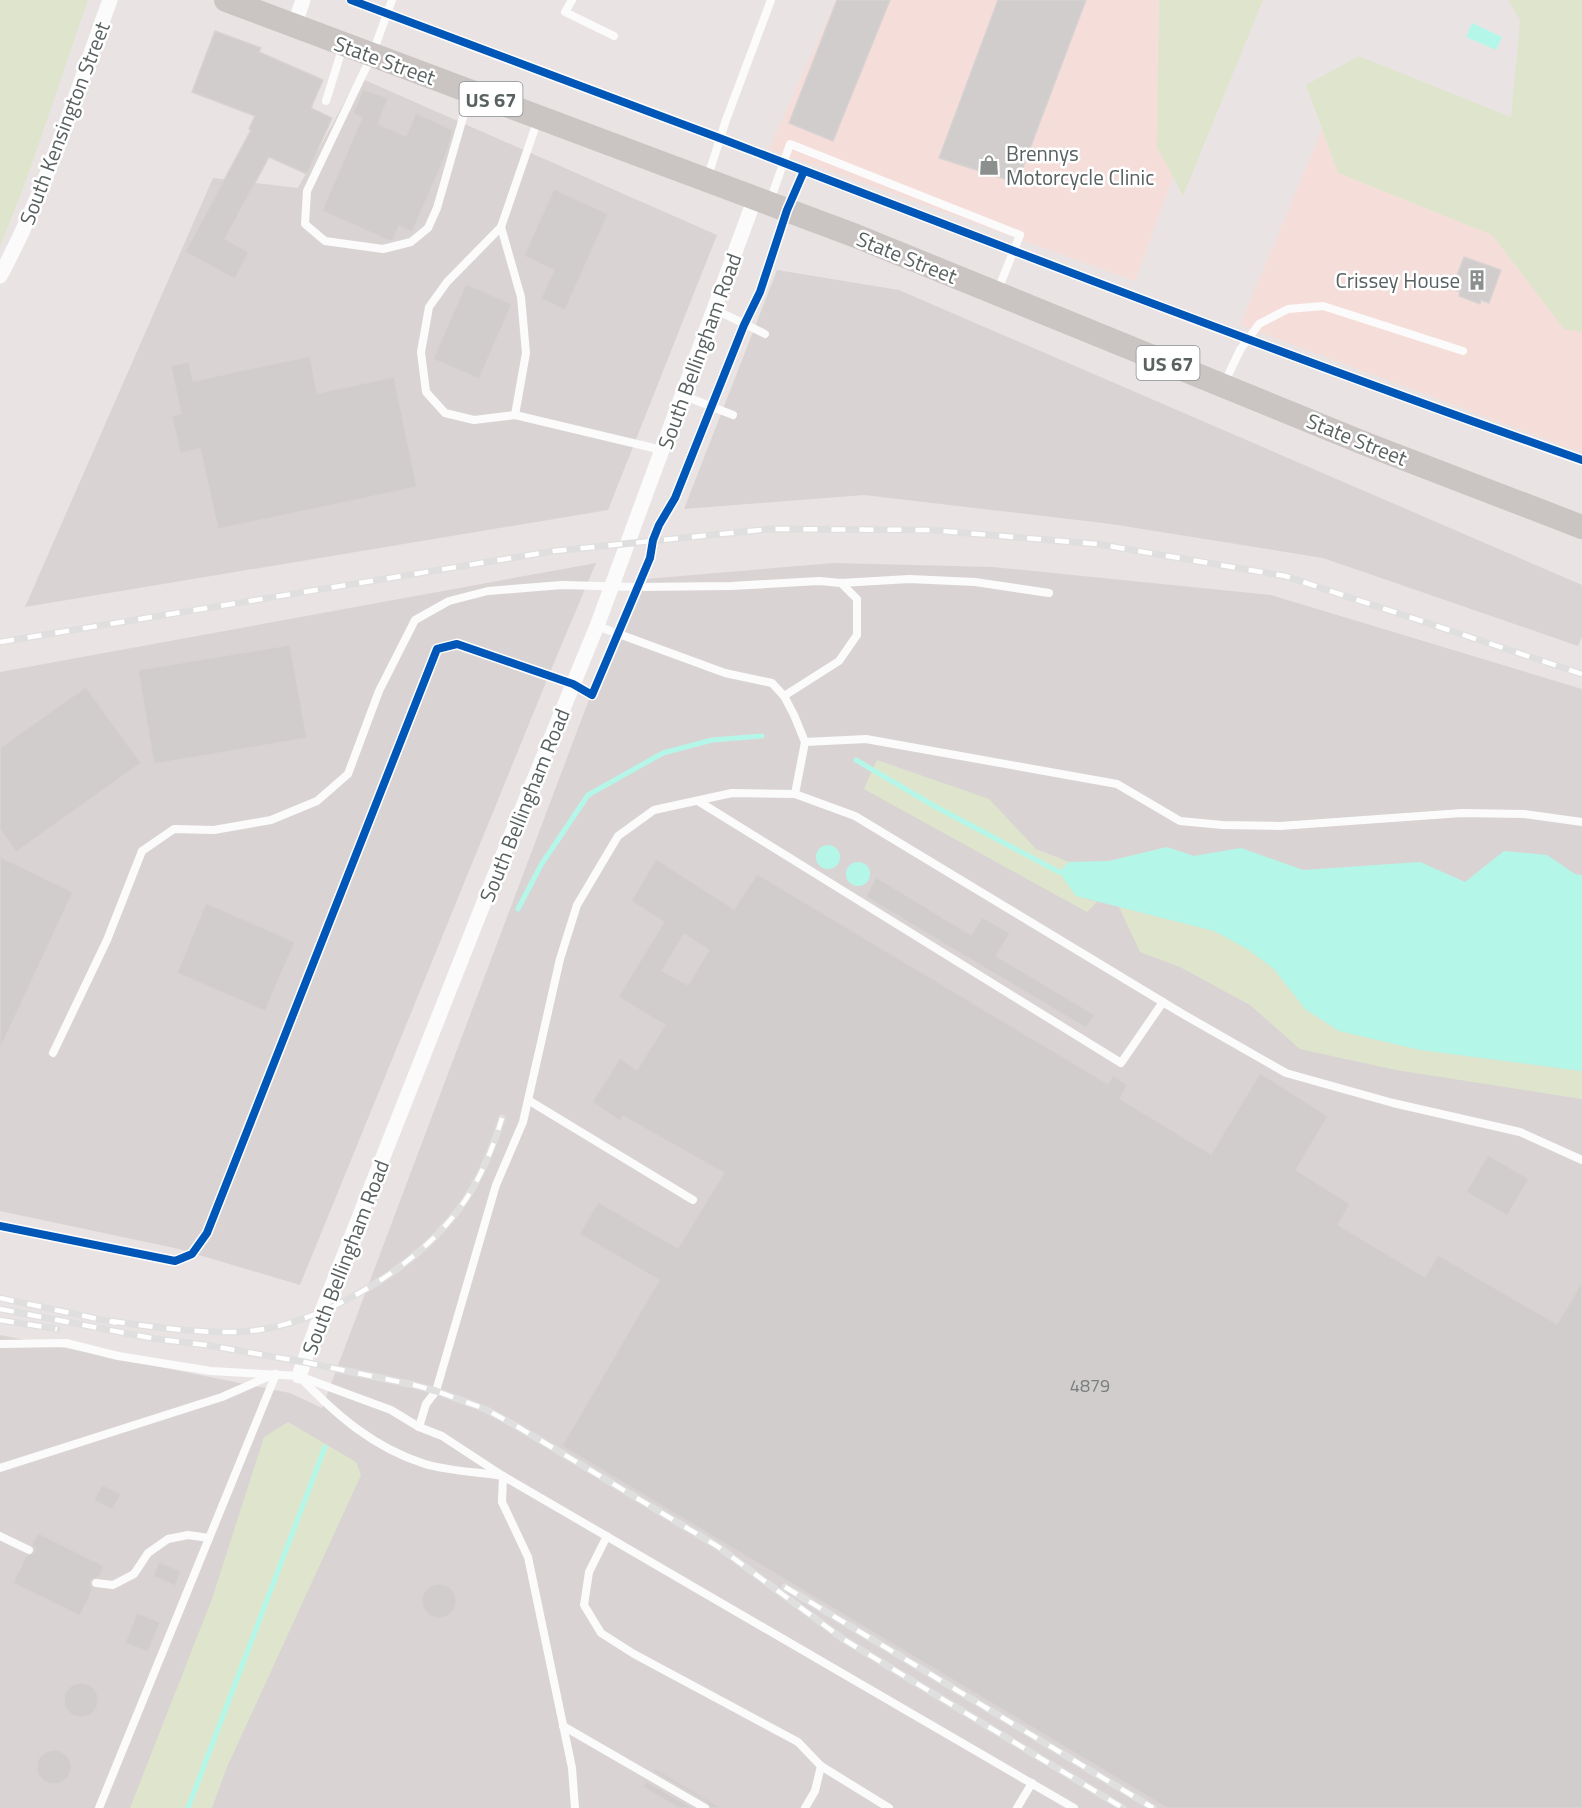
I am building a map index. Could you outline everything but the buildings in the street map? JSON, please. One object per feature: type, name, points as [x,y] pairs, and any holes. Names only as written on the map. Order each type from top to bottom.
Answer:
[{"type":"main road","name":"State Street","points":[[226,0],[856,236],[1366,444],[1582,527]]},
{"type":"street","name":"South Kensington Street","points":[[0,276],[21,237],[110,0]]},
{"type":"street","points":[[294,26],[303,0]]},
{"type":"street","name":"South Bellingham Road","points":[[299,1376],[322,1311],[492,882],[597,626],[714,309],[762,201]]},
{"type":"lane","points":[[392,0],[372,55],[307,191],[304,224],[325,241],[383,249],[411,242],[428,228],[438,208],[471,92]]},
{"type":"lane","points":[[572,0],[565,12],[614,36]]},
{"type":"lane","points":[[706,180],[771,0]]},
{"type":"lane","points":[[326,101],[344,45]]},
{"type":"lane","points":[[539,117],[501,227],[447,282],[429,307],[421,352],[426,392],[445,413],[474,420],[514,415],[662,450]]},
{"type":"lane","points":[[762,201],[790,144],[1020,236],[996,293]]},
{"type":"lane","points":[[501,227],[522,297],[526,352],[514,415]]},
{"type":"lane","points":[[1224,386],[1240,350],[1259,324],[1288,309],[1323,306],[1463,351]]},
{"type":"lane","points":[[714,309],[765,334]]},
{"type":"lane","points":[[682,395],[733,415]]},
{"type":"lane","points":[[53,1053],[107,940],[141,851],[174,829],[214,830],[270,820],[317,801],[348,774],[379,691],[414,620],[449,601],[488,591],[562,585],[731,586],[819,580],[841,583],[909,579],[975,582],[1049,593]]},
{"type":"lane","points":[[784,696],[838,661],[857,635],[858,599],[841,583]]},
{"type":"lane","points":[[597,626],[725,673],[772,683],[784,696],[805,742],[795,794]]},
{"type":"lane","points":[[805,742],[866,739],[1117,784],[1180,821],[1280,826],[1462,813],[1524,814],[1582,822]]},
{"type":"lane","points":[[419,1427],[426,1404],[436,1391],[496,1185],[523,1122],[560,959],[577,905],[618,837],[654,810],[732,793],[795,794],[855,816],[1163,1002],[1286,1073],[1393,1103],[1521,1132],[1582,1160]]},
{"type":"lane","points":[[698,801],[1121,1063],[1163,1002]]},
{"type":"lane","points":[[528,1100],[693,1200]]},
{"type":"lane","points":[[0,1344],[66,1343],[118,1356],[211,1371],[299,1376],[391,1410],[419,1427],[442,1436],[503,1476],[1074,1808]]},
{"type":"lane","points":[[0,1468],[222,1397],[276,1374]]},
{"type":"lane","points":[[99,1808],[276,1374]]},
{"type":"lane","points":[[299,1376],[331,1409],[371,1440],[425,1464],[503,1476]]},
{"type":"lane","points":[[503,1476],[502,1502],[528,1557],[572,1768],[575,1808]]},
{"type":"lane","points":[[96,1583],[113,1585],[134,1574],[148,1552],[168,1539],[188,1535],[209,1538]]},
{"type":"lane","points":[[0,1536],[29,1550]]},
{"type":"lane","points":[[607,1536],[589,1572],[585,1605],[601,1633],[634,1654],[798,1742],[821,1766],[889,1808]]},
{"type":"lane","points":[[563,1726],[705,1808]]},
{"type":"lane","points":[[805,1808],[815,1791],[821,1766]]},
{"type":"lane","points":[[1017,1808],[1032,1784]]},
{"type":"shaded area","points":[[0,0],[88,0],[27,178],[0,247]]},
{"type":"shaded area","points":[[836,0],[1223,0],[1237,5],[1135,281],[769,149]]},
{"type":"shaded area","points":[[1159,0],[1263,0],[1183,196],[1157,147]]},
{"type":"shaded area","points":[[1508,0],[1582,0],[1582,332],[1564,329],[1492,235],[1338,173],[1306,85],[1359,56],[1511,117],[1520,20]]},
{"type":"shaded area","points":[[1472,23],[1502,37],[1496,50],[1466,37]]},
{"type":"shaded area","points":[[358,77],[717,235],[608,510],[25,607],[213,178],[298,188]]},
{"type":"shaded area","points":[[1343,79],[1582,134],[1582,453],[1240,325]]},
{"type":"shaded area","points":[[777,270],[899,290],[1582,585],[1582,637],[1578,646],[1323,558],[1111,524],[864,495],[684,509]]},
{"type":"shaded area","points":[[596,563],[300,1285],[179,1249],[0,1211],[0,672]]},
{"type":"shaded area","points":[[834,563],[993,567],[1271,595],[1582,689],[1582,1808],[0,1808],[0,1335],[290,1393],[322,1408],[634,580]]},
{"type":"shaded area","points":[[877,760],[989,799],[1036,849],[1069,862],[1059,872],[1076,896],[1097,902],[1087,912],[864,789]]},
{"type":"shaded area","points":[[828,845],[836,849],[840,857],[836,865],[828,869],[820,865],[816,857],[820,849]]},
{"type":"shaded area","points":[[1167,847],[1194,856],[1241,848],[1303,870],[1420,862],[1465,882],[1504,851],[1547,855],[1575,874],[1582,875],[1582,1071],[1420,1050],[1339,1031],[1305,1009],[1274,969],[1249,950],[1214,931],[1076,896],[1059,872],[1069,862],[1109,861]]},
{"type":"shaded area","points":[[858,862],[866,866],[870,874],[866,882],[858,886],[850,882],[846,874],[850,866]]},
{"type":"shaded area","points":[[1119,907],[1214,931],[1249,950],[1274,969],[1305,1009],[1339,1031],[1420,1050],[1582,1071],[1582,1099],[1396,1070],[1300,1049],[1250,1005],[1180,967],[1140,952]]},
{"type":"shaded area","points":[[288,1422],[356,1462],[361,1475],[227,1767],[212,1808],[130,1808],[212,1599],[264,1437]]},
{"type":"waterway","points":[[518,909],[541,865],[588,795],[663,753],[712,740],[762,736]]},
{"type":"waterway","points":[[856,760],[936,807],[1059,872]]},
{"type":"waterway","points":[[188,1808],[325,1447]]},
{"type":"railway","points":[[0,642],[554,551],[770,529],[930,530],[1097,544],[1285,576],[1582,674]]},
{"type":"railway","points":[[111,1321],[190,1331],[238,1332],[267,1329],[326,1310],[355,1295],[383,1279],[409,1260],[451,1219],[468,1196],[482,1171],[502,1118]]},
{"type":"railway","points":[[0,1298],[117,1323]]},
{"type":"railway","points":[[0,1309],[156,1339],[304,1362],[414,1385],[485,1409],[717,1546],[843,1639],[1123,1808]]},
{"type":"railway","points":[[0,1320],[57,1329]]},
{"type":"railway","points":[[785,1587],[1153,1808]]},
{"type":"cycle path","points":[[351,0],[1258,343],[1582,460]]},
{"type":"cycle path","points":[[0,1226],[175,1261],[192,1254],[207,1233],[437,649],[457,644],[573,684],[592,695],[650,558],[653,540],[659,525],[675,498],[744,325],[760,292],[787,210],[804,171]]},
{"type":"place","name":"Brennys Motorcycle Clinic","points":[[989,165]]},
{"type":"place","name":"Crissey House","points":[[1477,280]]}]
